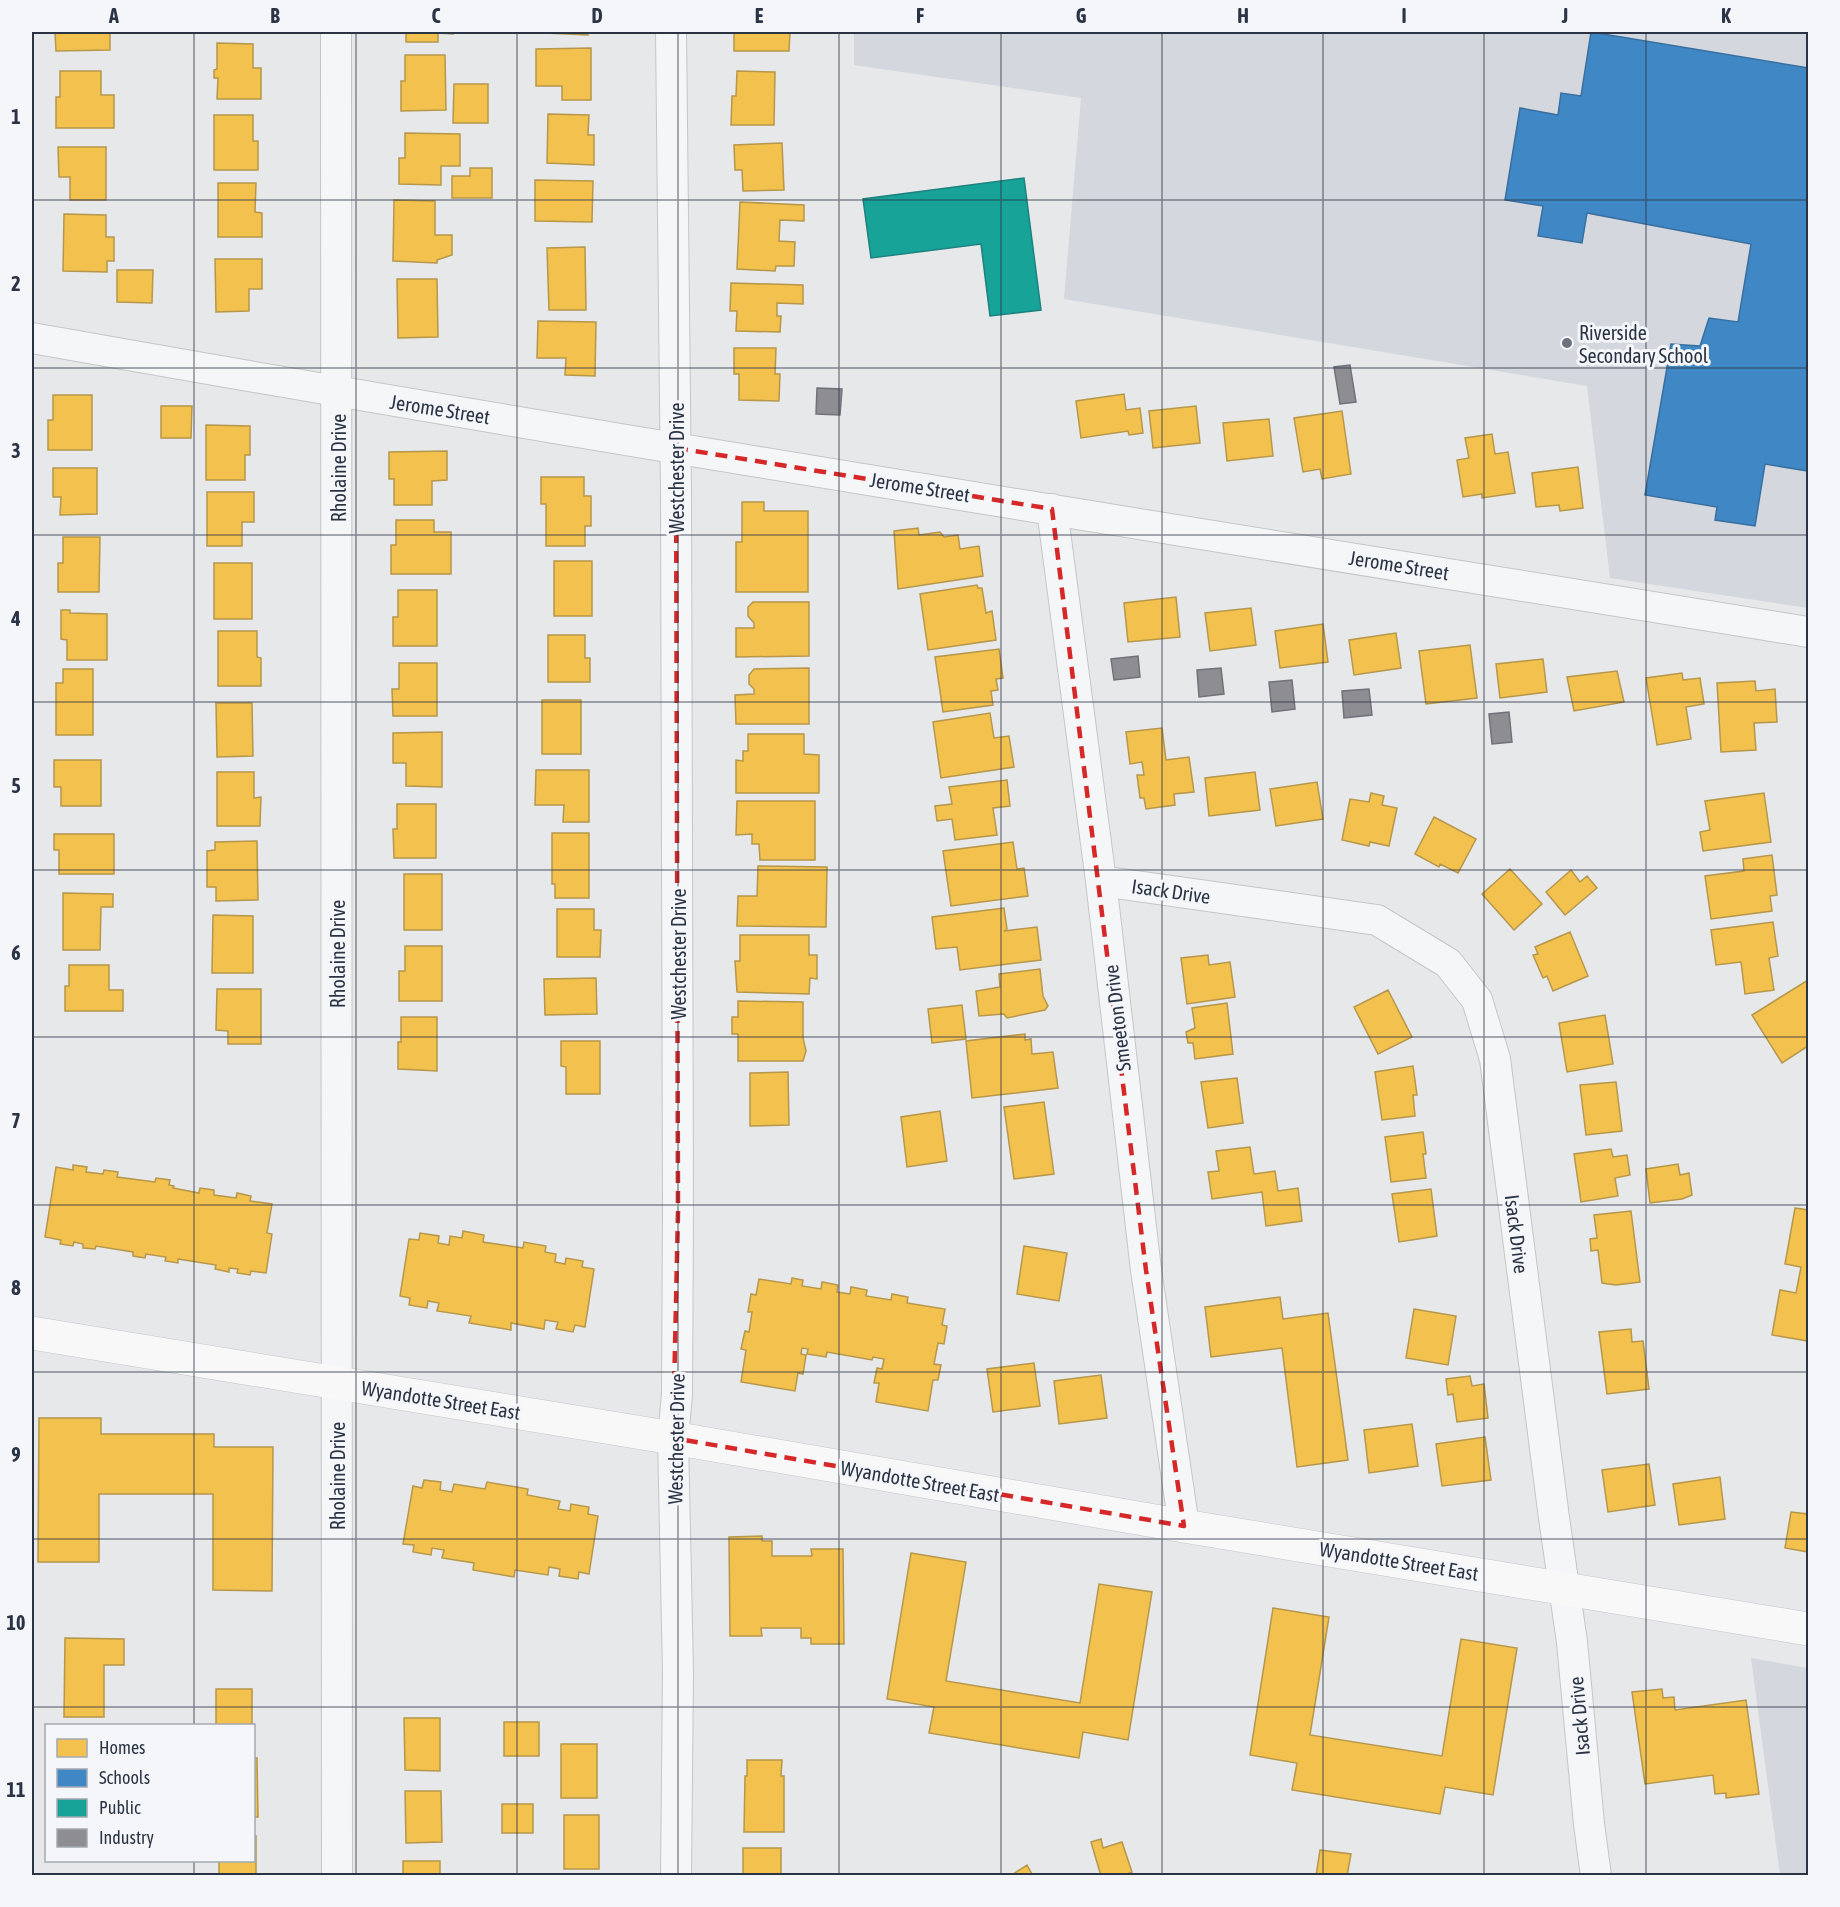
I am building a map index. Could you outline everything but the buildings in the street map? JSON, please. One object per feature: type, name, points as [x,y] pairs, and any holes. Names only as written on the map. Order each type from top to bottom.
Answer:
[{"type":"street","name":"Rholaine Drive","points":[[336,32],[338,392],[337,1875]]},
{"type":"street","name":"Westchester Drive","points":[[671,32],[676,448],[678,1212],[677,1394],[673,1437],[678,1672],[676,1875]]},
{"type":"street","name":"Jerome Street","points":[[32,338],[676,448],[1809,632]]},
{"type":"street","name":"Smeeton Drive","points":[[1052,508],[1101,881],[1146,1270],[1184,1526]]},
{"type":"street","name":"Isack Drive","points":[[1101,881],[1377,920],[1448,963],[1477,1000],[1495,1059],[1572,1642],[1596,1875]]},
{"type":"street","name":"Wyandotte Street East","points":[[32,1333],[673,1437],[1184,1526],[1809,1629]]},
{"type":"highlighted area","points":[[676,448],[1052,509],[1146,1270],[1184,1526],[673,1438],[678,1212]]},
{"type":"shaded area","name":"Riverside Secondary School","points":[[854,32],[1808,32],[1808,608],[1610,578],[1587,386],[1064,299],[1081,98],[854,65]]},
{"type":"shaded area","points":[[1751,1658],[1808,1668],[1808,1875],[1780,1875]]},
{"type":"place","name":"Riverside Secondary School","points":[[1567,343]]}]
